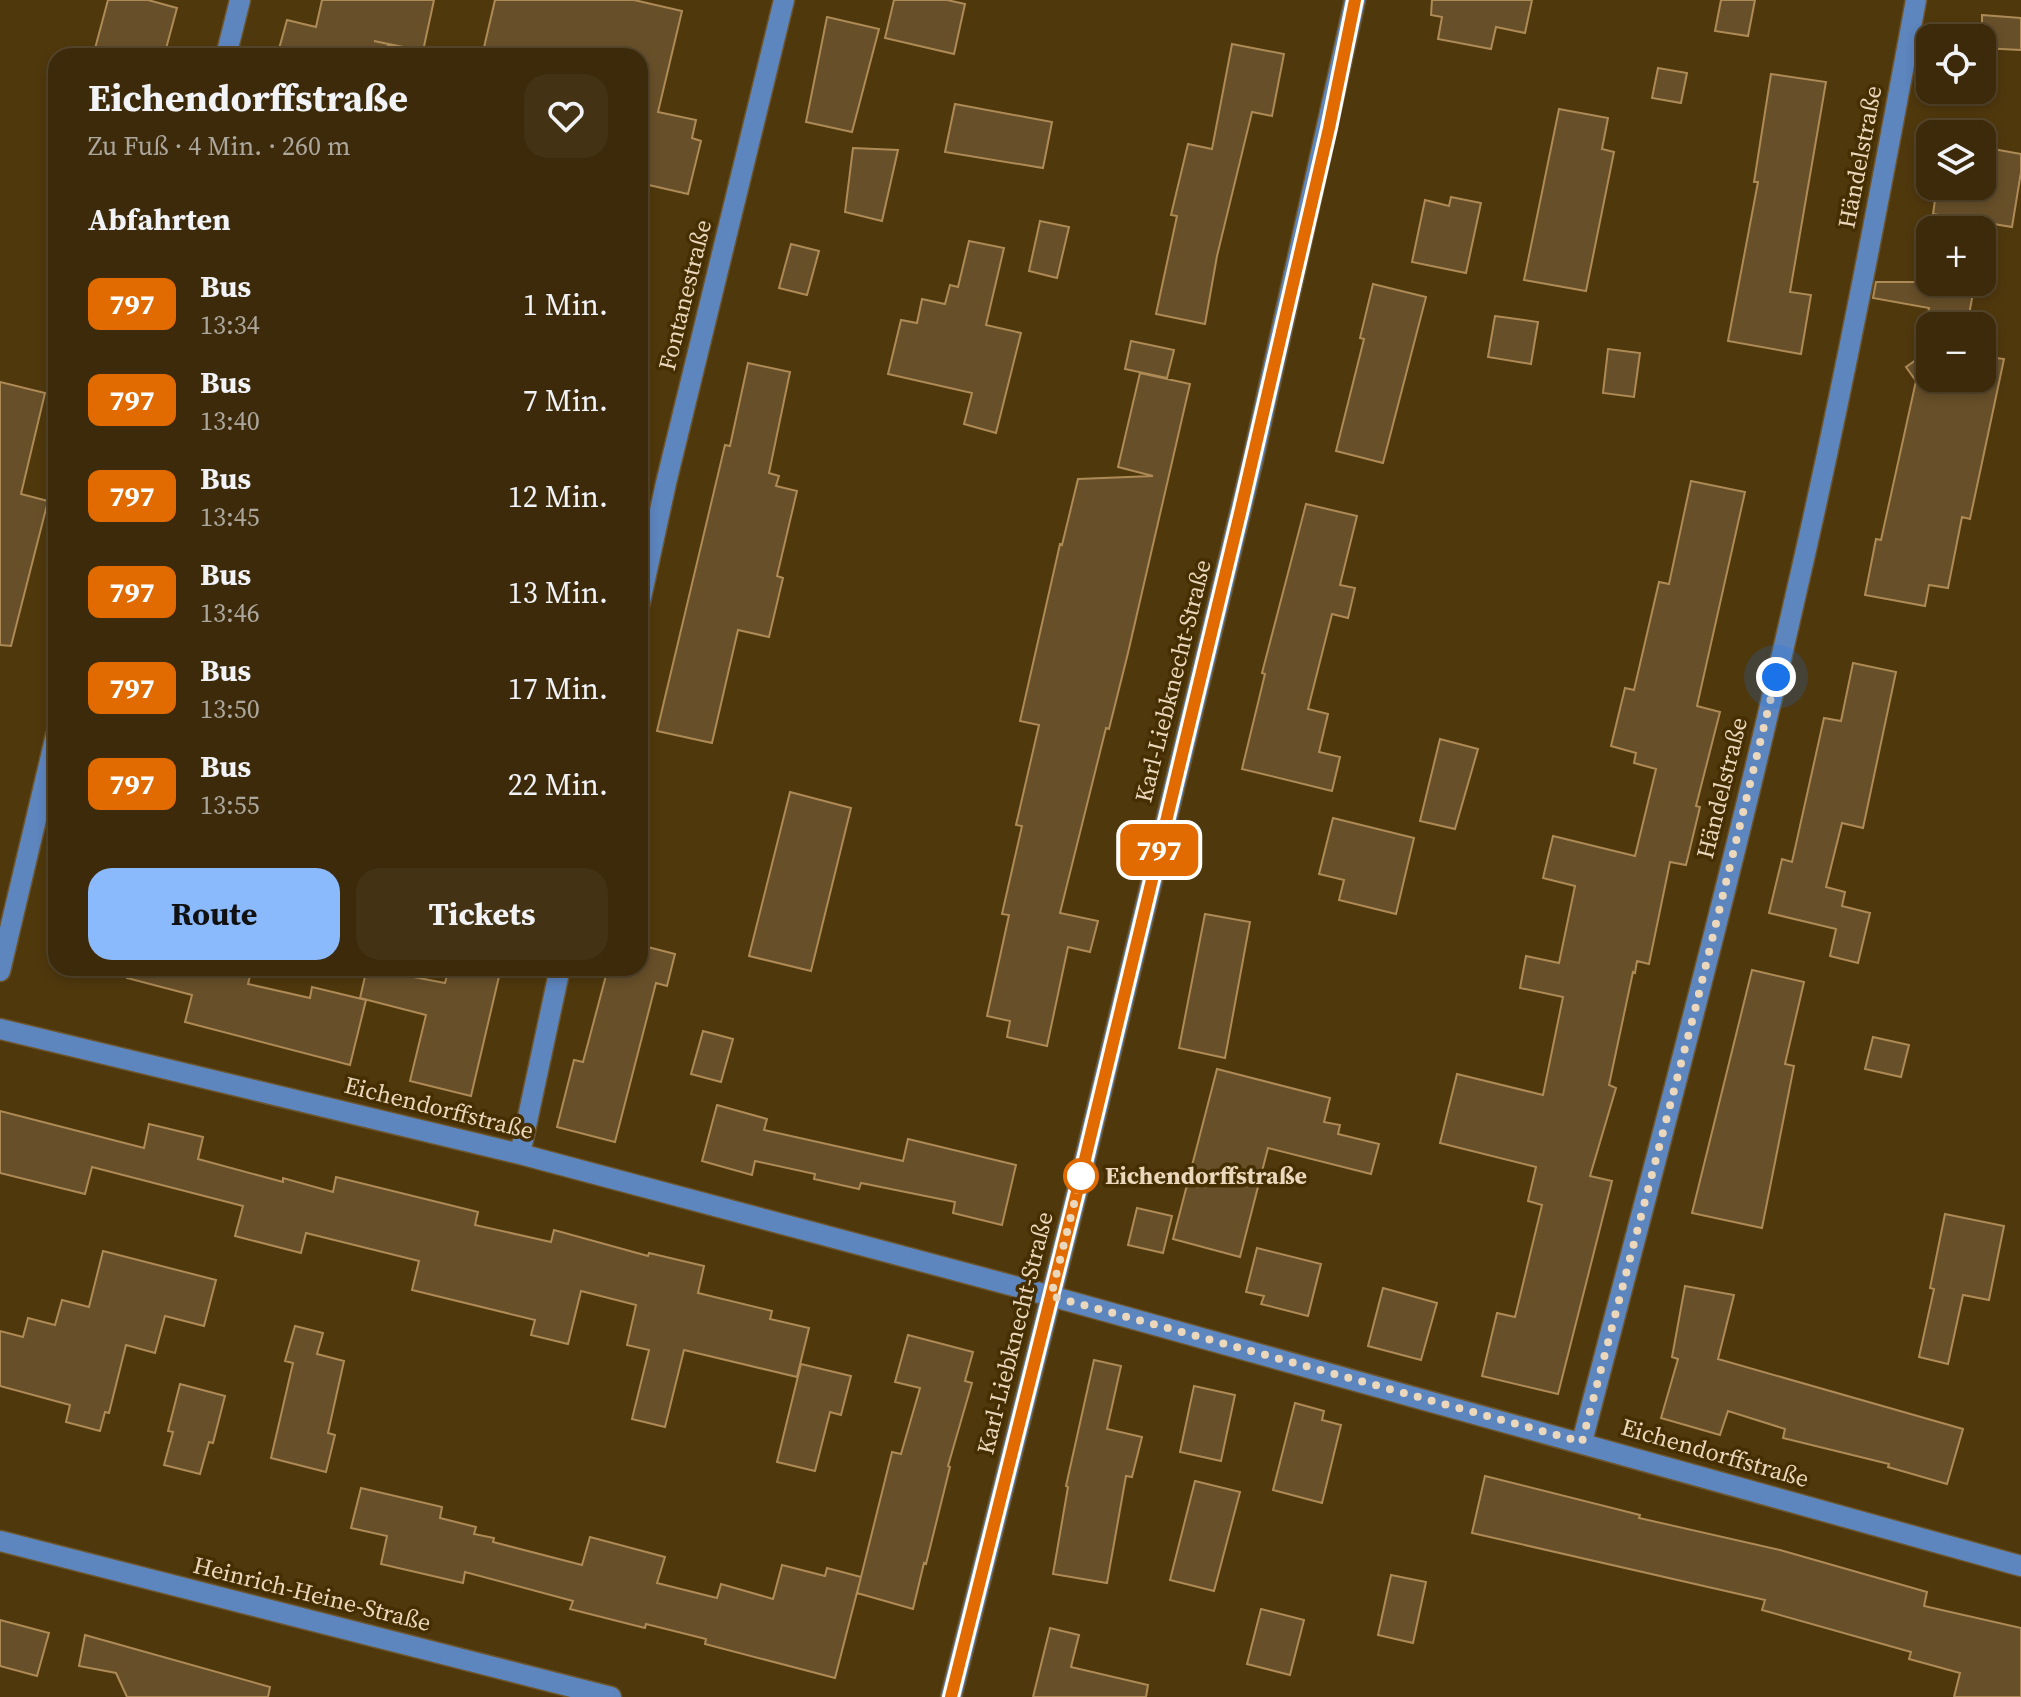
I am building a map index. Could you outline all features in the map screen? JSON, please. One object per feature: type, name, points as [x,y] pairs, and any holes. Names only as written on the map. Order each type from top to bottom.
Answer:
[{"type":"street","points":[[228,48],[240,0]]},
{"type":"street","name":"Fontanestraße","points":[[648,565],[784,0]]},
{"type":"street","name":"Karl-Liebknecht-Straße","points":[[951,1697],[1253,459],[1355,0]]},
{"type":"street","name":"Händelstraße","points":[[1582,1442],[1695,1010],[1793,607],[1862,292],[1916,0]]},
{"type":"street","points":[[0,971],[48,769]]},
{"type":"street","points":[[520,1154],[558,976]]},
{"type":"street","name":"Eichendorffstraße","points":[[0,1029],[520,1154],[1051,1296],[2021,1566]]},
{"type":"street","name":"Heinrich-Heine-Straße","points":[[0,1541],[611,1697]]},
{"type":"building","points":[[108,0],[148,0],[177,8],[166,48],[95,48]]},
{"type":"building","points":[[322,0],[434,0],[424,48],[374,41],[388,44],[388,48],[279,48],[287,20],[316,27]]},
{"type":"building","points":[[495,0],[634,0],[682,11],[658,112],[696,120],[692,138],[701,141],[688,194],[648,185],[648,48],[484,48]]},
{"type":"building","points":[[894,0],[947,0],[965,4],[954,54],[885,38]]},
{"type":"building","points":[[1432,0],[1532,0],[1525,33],[1496,27],[1491,49],[1438,39],[1442,17],[1431,15]]},
{"type":"building","points":[[1721,0],[1755,0],[1748,36],[1715,31]]},
{"type":"building","points":[[1982,15],[2021,18],[2021,50],[1996,49],[1996,24],[1982,24]]},
{"type":"building","points":[[827,17],[879,29],[852,132],[806,122]]},
{"type":"building","points":[[1232,44],[1284,54],[1272,116],[1252,112],[1217,256],[1205,324],[1156,314],[1177,216],[1171,215],[1188,144],[1212,149]]},
{"type":"building","points":[[1658,68],[1687,73],[1681,103],[1652,98]]},
{"type":"building","points":[[1771,74],[1826,82],[1790,292],[1811,295],[1801,354],[1728,341],[1758,182],[1754,182]]},
{"type":"building","points":[[955,104],[1052,122],[1043,168],[945,152]]},
{"type":"building","points":[[1559,109],[1608,118],[1602,149],[1614,152],[1586,291],[1524,280]]},
{"type":"building","points":[[853,148],[898,150],[882,221],[845,212]]},
{"type":"building","points":[[1996,150],[2021,154],[2012,227],[1996,224],[1996,216],[1933,214],[1935,200],[1996,200]]},
{"type":"building","points":[[1451,197],[1481,203],[1466,273],[1412,262],[1425,200],[1449,206]]},
{"type":"building","points":[[1040,221],[1069,227],[1057,278],[1029,271]]},
{"type":"building","points":[[969,241],[1004,248],[986,325],[1021,333],[996,433],[964,424],[972,393],[888,374],[901,320],[917,323],[922,299],[945,304],[950,285],[958,287]]},
{"type":"building","points":[[791,244],[819,251],[807,295],[779,288]]},
{"type":"building","points":[[1876,282],[1916,282],[1916,296],[1972,296],[1970,312],[1928,312],[1929,308],[1873,298]]},
{"type":"building","points":[[1373,284],[1426,297],[1383,463],[1336,451],[1364,339],[1360,338]]},
{"type":"building","points":[[1495,316],[1538,322],[1531,364],[1488,357]]},
{"type":"building","points":[[1131,341],[1174,350],[1167,378],[1125,369]]},
{"type":"building","points":[[1608,349],[1640,353],[1634,397],[1603,393]]},
{"type":"building","points":[[1996,358],[2004,359],[1970,519],[1962,517],[1948,588],[1929,585],[1925,606],[1865,595],[1876,539],[1881,540],[1916,381],[1916,392],[1996,392]]},
{"type":"building","points":[[1916,360],[1916,381],[1906,367]]},
{"type":"building","points":[[748,363],[790,372],[769,473],[779,476],[776,486],[797,491],[777,576],[783,578],[769,637],[738,630],[712,743],[657,731],[725,445],[730,446]]},
{"type":"building","points":[[1140,373],[1190,384],[1128,653],[1060,913],[1098,921],[1090,952],[1068,947],[1047,1046],[1007,1037],[1010,1021],[987,1016],[1009,915],[1002,914],[1022,826],[1016,825],[1039,725],[1020,721],[1078,479],[1153,476],[1118,467]]},
{"type":"building","points":[[0,382],[45,393],[21,494],[48,501],[11,646],[0,645]]},
{"type":"building","points":[[1691,481],[1745,492],[1697,706],[1720,712],[1696,806],[1700,807],[1686,865],[1670,862],[1649,964],[1637,961],[1633,972],[1609,1085],[1616,1088],[1590,1176],[1612,1181],[1558,1394],[1482,1376],[1497,1313],[1515,1317],[1542,1205],[1528,1201],[1536,1167],[1440,1143],[1457,1074],[1543,1095],[1563,997],[1520,988],[1526,956],[1559,963],[1575,886],[1543,878],[1553,836],[1635,856],[1656,769],[1634,763],[1636,753],[1611,746],[1625,688],[1634,690],[1659,582],[1669,584]]},
{"type":"building","points":[[1306,504],[1357,516],[1340,585],[1355,588],[1348,618],[1332,614],[1308,709],[1328,714],[1319,752],[1340,757],[1332,791],[1242,769],[1265,674],[1262,673]]},
{"type":"building","points":[[1853,663],[1896,672],[1863,828],[1842,823],[1826,887],[1845,892],[1842,906],[1870,913],[1858,963],[1830,956],[1836,929],[1769,913],[1782,859],[1792,862],[1824,718],[1841,721]]},
{"type":"building","points":[[1440,739],[1478,749],[1455,829],[1420,821]]},
{"type":"building","points":[[790,792],[851,808],[811,971],[749,956]]},
{"type":"building","points":[[1333,818],[1414,838],[1396,914],[1339,900],[1344,880],[1319,874]]},
{"type":"building","points":[[1205,914],[1250,922],[1225,1058],[1179,1048]]},
{"type":"building","points":[[648,947],[675,954],[667,986],[656,983],[615,1142],[557,1127],[574,1060],[583,1062],[606,976],[648,976]]},
{"type":"building","points":[[1752,970],[1804,982],[1785,1064],[1794,1066],[1762,1228],[1692,1213]]},
{"type":"building","points":[[250,976],[248,984],[310,998],[312,987],[366,1000],[350,1065],[185,1022],[192,995],[127,978]]},
{"type":"building","points":[[365,976],[409,976],[445,983],[447,976],[499,976],[471,1096],[410,1081],[426,1015],[360,998]]},
{"type":"building","points":[[703,1031],[733,1039],[721,1082],[691,1074]]},
{"type":"building","points":[[1873,1037],[1909,1045],[1901,1077],[1865,1069]]},
{"type":"building","points":[[1217,1069],[1330,1098],[1324,1122],[1340,1125],[1338,1134],[1379,1144],[1371,1174],[1268,1148],[1240,1257],[1173,1239]]},
{"type":"building","points":[[717,1105],[767,1119],[764,1130],[903,1161],[908,1139],[1016,1165],[1002,1225],[953,1213],[955,1202],[861,1183],[859,1189],[814,1179],[815,1174],[755,1161],[752,1175],[702,1161]]},
{"type":"building","points":[[0,1111],[144,1148],[149,1124],[203,1137],[198,1159],[283,1182],[283,1178],[333,1192],[336,1177],[478,1212],[475,1225],[551,1242],[554,1230],[648,1256],[649,1253],[704,1266],[698,1293],[772,1311],[770,1319],[809,1328],[797,1377],[684,1350],[665,1427],[632,1419],[649,1350],[627,1345],[636,1305],[581,1291],[568,1344],[531,1335],[535,1320],[412,1290],[419,1261],[306,1233],[301,1253],[235,1236],[243,1206],[92,1167],[85,1194],[0,1173]]},
{"type":"building","points":[[1137,1208],[1172,1216],[1163,1253],[1128,1245]]},
{"type":"building","points":[[1945,1214],[2004,1226],[1989,1300],[1963,1295],[1948,1364],[1919,1357],[1934,1289],[1930,1288]]},
{"type":"building","points":[[1257,1248],[1321,1264],[1308,1316],[1261,1304],[1264,1296],[1246,1292]]},
{"type":"building","points":[[103,1251],[216,1280],[204,1326],[165,1316],[155,1353],[126,1345],[109,1413],[105,1412],[100,1431],[66,1422],[70,1405],[0,1386],[0,1331],[23,1337],[28,1318],[55,1325],[62,1300],[89,1307]]},
{"type":"building","points":[[1685,1286],[1734,1295],[1718,1359],[1963,1429],[1947,1484],[1888,1467],[1889,1464],[1783,1438],[1785,1429],[1728,1411],[1720,1435],[1661,1418],[1678,1359],[1672,1357]]},
{"type":"building","points":[[1383,1288],[1437,1303],[1421,1360],[1368,1346]]},
{"type":"building","points":[[295,1326],[323,1333],[317,1354],[344,1361],[328,1433],[335,1435],[326,1472],[271,1458],[293,1363],[285,1361]]},
{"type":"building","points":[[908,1335],[973,1352],[965,1381],[972,1383],[913,1609],[857,1593],[892,1452],[901,1454],[920,1388],[895,1382]]},
{"type":"building","points":[[1094,1360],[1121,1366],[1107,1429],[1142,1437],[1132,1477],[1126,1476],[1107,1583],[1053,1574],[1066,1486]]},
{"type":"building","points":[[801,1364],[851,1376],[841,1415],[830,1412],[815,1471],[777,1462]]},
{"type":"building","points":[[180,1384],[225,1396],[213,1443],[209,1442],[200,1474],[164,1465],[173,1432],[168,1431]]},
{"type":"building","points":[[1194,1386],[1235,1395],[1221,1461],[1180,1452]]},
{"type":"building","points":[[1295,1403],[1324,1411],[1322,1420],[1341,1425],[1322,1503],[1273,1490]]},
{"type":"building","points":[[1485,1476],[1640,1515],[1639,1518],[1780,1550],[1927,1592],[1924,1606],[2021,1628],[2021,1697],[1954,1697],[1960,1673],[1909,1659],[1911,1652],[1762,1610],[1765,1600],[1472,1533]]},
{"type":"building","points":[[1195,1481],[1240,1492],[1214,1591],[1170,1580]]},
{"type":"building","points":[[361,1488],[442,1507],[440,1518],[476,1527],[474,1534],[494,1538],[493,1542],[582,1565],[590,1537],[665,1557],[657,1583],[717,1598],[721,1584],[773,1599],[782,1565],[825,1576],[827,1568],[861,1577],[835,1678],[705,1644],[706,1639],[570,1609],[573,1601],[465,1572],[463,1583],[381,1564],[387,1536],[351,1528]]},
{"type":"building","points":[[1391,1575],[1426,1582],[1413,1643],[1378,1635]]},
{"type":"building","points":[[1261,1609],[1304,1620],[1290,1675],[1247,1664]]},
{"type":"building","points":[[0,1620],[49,1633],[37,1676],[0,1666]]},
{"type":"building","points":[[1050,1628],[1079,1635],[1071,1667],[1148,1685],[1146,1697],[1033,1697]]},
{"type":"building","points":[[85,1635],[270,1687],[268,1697],[127,1697],[116,1673],[79,1666]]},
{"type":"bus line","name":"797","points":[[951,1697],[1080,1180],[1241,509],[1329,128],[1355,0]]},
{"type":"place","name":"Eichendorffstraße","points":[[1081,1176]]},
{"type":"route","points":[[1081,1176],[1051,1296],[1582,1442],[1695,1010],[1776,677]]}]
